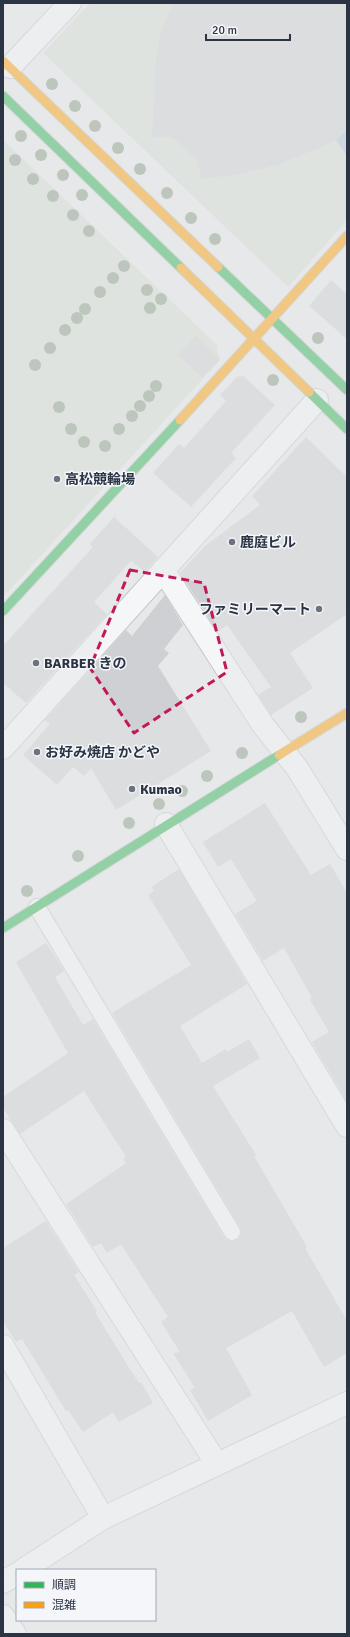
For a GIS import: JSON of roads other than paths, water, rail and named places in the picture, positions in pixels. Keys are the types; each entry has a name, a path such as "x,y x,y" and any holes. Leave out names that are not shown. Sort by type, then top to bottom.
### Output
{"street":[{"path":"70,3 6,64 271,319 326,390 347,429"},
{"path":"3,96 254,340 326,390 347,390"},
{"path":"3,611 254,340 271,319 347,236"},
{"path":"4,744 343,372"},
{"path":"163,570 263,725 297,768 347,849"},
{"path":"3,928 166,824 347,713"},
{"path":"166,824 347,1126"},
{"path":"3,1130 217,1464"},
{"path":"3,1346 104,1518"},
{"path":"24,1569 104,1518 347,1403"},
{"path":"3,1582 16,1575"},
{"path":"3,1616 15,1634"}],"lane":[{"path":"37,907 232,1232"}],"water":[{"path":"347,130 347,156 336,140"}],"place":[{"name":"高松競輪場","path":"57,479"},
{"name":"鹿庭ビル","path":"232,542"},
{"name":"ファミリーマート","path":"319,609"},
{"name":"BARBER きの","path":"36,663"},
{"name":"お好み焼店 かどや","path":"37,752"},
{"name":"Kumao","path":"132,789"}]}
